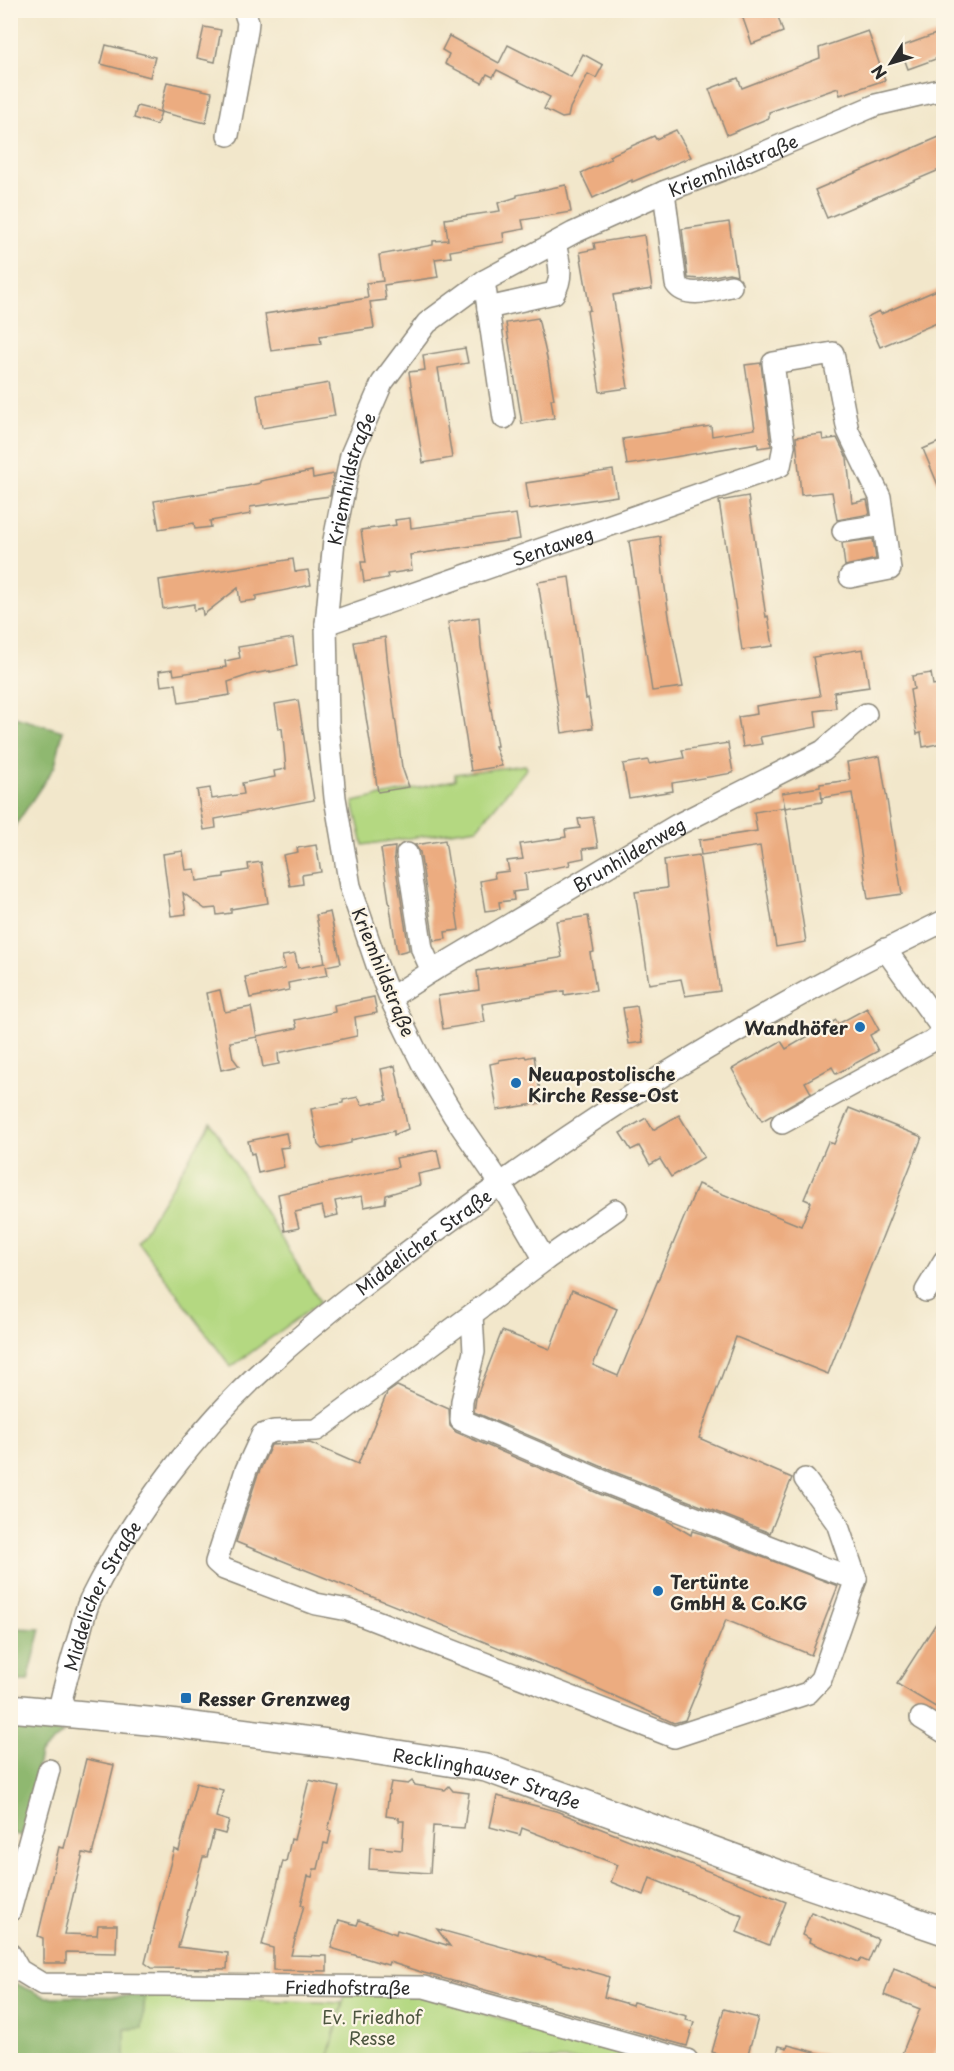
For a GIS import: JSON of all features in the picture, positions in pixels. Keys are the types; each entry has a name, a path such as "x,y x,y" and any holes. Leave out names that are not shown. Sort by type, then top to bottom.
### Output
{"main road":[{"name":"Recklinghauser Straße","path":"10,1708 169,1723 318,1742 486,1768 806,1884 944,1931"}],"street":[{"path":"228,135 247,31 248,22 244,10"},
{"name":"Kriemhildstraße","path":"545,1260 500,1183 454,1116 423,1063 390,998 364,931 350,886 336,807 328,724 326,624 334,540 351,455 382,383 427,323 484,281 555,243 664,192 735,165 876,105 944,89"},
{"path":"664,192 676,284 679,289 691,293 731,286"},
{"path":"488,308 554,293 560,284 561,269 555,243"},
{"path":"484,281 504,418"},
{"name":"Sentaweg","path":"326,624 780,466 784,446 773,363 833,353 848,431 880,497 884,525"},
{"path":"843,531 884,525 890,569 850,577"},
{"name":"Brunhildenweg","path":"390,998 677,825 823,751 866,714"},
{"path":"407,854 422,949 432,971"},
{"name":"Middelicher Straße","path":"58,1713 88,1604 111,1561 162,1483 212,1423 266,1366 385,1268 500,1183 616,1104 801,993 944,921"},
{"path":"782,1123 932,1041 944,1031 885,949"},
{"path":"616,1210 545,1260 317,1430 274,1431 262,1436 246,1470 216,1562 224,1569 316,1604 348,1610 674,1737 808,1692 821,1679 856,1579 837,1523 805,1479"},
{"path":"926,1291 944,1261"},
{"path":"472,1315 474,1352 462,1401 461,1420 607,1483 856,1579"},
{"path":"921,1718 944,1732"},
{"path":"10,1911 49,1770"},
{"name":"Friedhofstraße","path":"10,1954 20,1970 42,1984 423,1987 687,2061"}],"green space":[{"path":"11,716 63,731 55,766 11,832"},
{"path":"525,765 527,768 477,828 363,845 353,802 455,780 455,774"},
{"path":"211,1123 320,1302 231,1367 138,1241"},
{"path":"11,1628 41,1629 28,1681 11,1681"},
{"path":"11,1727 63,1733 40,1754 22,1836 11,1833"},
{"path":"10,1981 46,1997 145,1996 142,2028 125,2029 125,2060 11,2060"},
{"name":"Ev. Friedhof Resse","path":"346,1991 419,1995 647,2060 328,2060"},
{"path":"145,1996 342,2003 327,2060 125,2060 125,2029 142,2028"}],"building":[{"path":"740,10 776,10 783,32 752,44"},
{"path":"204,27 221,30 215,62 197,58"},
{"path":"868,31 885,80 840,95 838,88 769,112 769,118 727,135 709,89 738,78 742,88 820,58 819,48"},
{"path":"944,31 944,56 908,69 900,47"},
{"path":"449,36 499,63 508,45 571,77 583,54 603,65 596,78 588,74 570,108 568,117 562,118 544,109 550,97 497,70 493,77 487,74 482,83 445,64 449,54 442,50"},
{"path":"106,45 155,57 150,77 101,64"},
{"path":"167,82 212,92 206,123 160,112"},
{"path":"137,106 161,112 157,125 134,118"},
{"path":"676,130 691,157 593,198 581,173 611,159 609,156 654,136 656,139"},
{"path":"944,135 944,168 827,218 815,190"},
{"path":"566,185 571,212 522,220 524,229 503,233 504,242 450,251 451,257 435,259 438,277 384,285 386,300 370,302 374,328 320,336 321,344 271,351 265,314 368,298 366,283 383,281 379,255 433,245 433,241 448,240 445,219 500,211 498,203 517,197 517,195"},
{"path":"729,222 737,275 729,273 700,279 688,278 682,229"},
{"path":"644,235 652,289 613,295 628,388 600,392 580,252 595,249 594,243"},
{"path":"944,287 944,320 880,347 867,317 879,311 881,314"},
{"path":"538,318 554,399 551,399 554,418 522,424 506,323"},
{"path":"465,348 468,363 438,368 452,458 423,463 409,372 425,370 423,355"},
{"path":"761,363 771,446 758,448 758,443 627,465 623,439 711,426 712,436 755,429 745,365"},
{"path":"329,383 335,416 262,428 257,395"},
{"path":"822,434 823,440 837,438 847,458 852,503 867,500 870,514 837,520 832,492 801,495 796,437"},
{"path":"944,440 944,497 943,497 923,449"},
{"path":"613,470 617,496 530,509 526,483"},
{"path":"312,471 313,478 334,474 330,496 250,507 251,514 210,521 211,527 195,529 194,523 159,529 154,501 247,486 260,483 260,481"},
{"path":"748,496 766,617 768,616 773,646 742,650 719,501"},
{"path":"516,514 520,539 410,555 412,570 387,574 388,578 364,582 361,562 366,562 361,530 396,525 395,520 410,518 411,528"},
{"path":"660,536 669,616 683,687 652,691 629,541"},
{"path":"873,539 876,559 845,566 842,543"},
{"path":"293,559 295,572 308,570 311,585 256,596 256,600 240,602 238,588 203,615 202,608 194,610 194,604 163,609 159,580"},
{"path":"569,577 586,699 588,698 593,728 562,733 538,582"},
{"path":"479,617 481,647 497,746 495,746 502,766 471,771 448,622"},
{"path":"385,637 402,767 409,787 378,792 354,642"},
{"path":"293,638 297,666 252,674 228,682 230,695 179,703 176,684 161,686 159,671 173,669 174,675 226,667 225,661 240,658 238,647"},
{"path":"863,649 869,687 834,692 836,708 815,711 817,727 760,737 762,744 743,747 738,717 757,714 756,706 820,696 813,657"},
{"path":"931,673 933,685 944,683 944,734 941,734 942,743 923,747 921,733 917,734 910,690 914,689 912,676"},
{"path":"298,700 314,800 215,819 216,828 204,830 197,790 210,788 212,799 244,794 242,783 275,777 274,771 286,769 282,728 279,729 275,704"},
{"path":"728,743 733,773 672,783 673,791 629,798 623,764 648,760 649,764 684,758 682,750"},
{"path":"880,756 902,894 868,899 852,793 822,798 821,790 822,802 785,808 782,793 850,780 847,762"},
{"path":"785,807 806,942 776,947 760,846 701,855 699,840 757,831 754,812"},
{"path":"593,817 598,847 583,849 584,858 569,861 570,865 525,873 527,890 513,892 514,900 499,902 500,909 485,911 480,881 495,878 494,873 509,871 507,861 523,859 520,844 566,837 565,830 580,828 578,819"},
{"path":"445,840 459,930 445,932 446,939 434,941 420,852 415,845"},
{"path":"316,845 321,872 302,875 303,884 290,886 283,855 298,852 297,848"},
{"path":"395,847 394,856 409,950 397,953 381,849"},
{"path":"183,851 186,870 195,869 197,881 249,870 248,864 261,862 268,903 231,909 231,913 217,915 216,908 205,909 183,893 186,914 171,916 163,854"},
{"path":"699,855 720,991 685,996 681,979 649,984 635,892 667,888 664,860"},
{"path":"330,912 341,963 326,966 328,975 288,983 289,990 250,998 245,977 285,969 282,956 295,954 298,968 325,963 316,915"},
{"path":"588,916 594,952 590,953 596,990 564,995 564,991 482,1004 485,1022 443,1029 438,996 479,990 477,971 562,957 556,921"},
{"path":"220,990 225,1012 251,1007 257,1037 230,1042 233,1058 239,1066 221,1070 206,993"},
{"path":"374,997 377,1013 355,1017 357,1036 278,1053 279,1064 263,1067 257,1036 297,1028 295,1020 335,1012 334,1005"},
{"path":"637,1006 643,1042 629,1044 623,1008"},
{"path":"867,1008 879,1030 870,1035 878,1051 836,1074 832,1067 805,1082 811,1093 762,1121 732,1069 781,1041 786,1049 836,1020 838,1024"},
{"name":"Neuapostolische Kirche Resse-Ost","path":"525,1056 526,1058 534,1056 542,1103 497,1110 490,1064 499,1062 499,1060"},
{"path":"395,1066 408,1129 394,1135 394,1131 322,1149 318,1145 311,1109 343,1103 343,1100 358,1097 362,1105 387,1100 381,1069"},
{"path":"849,1108 922,1137 828,1374 736,1337 699,1438 792,1478 770,1533 612,1471 474,1412 476,1398 502,1331 550,1349 572,1290 617,1309 593,1365 618,1376 698,1184 801,1226 811,1202 804,1199 828,1142 834,1144"},
{"path":"679,1115 704,1157 671,1177 660,1159 650,1165 639,1146 631,1150 620,1133 646,1118 653,1130"},
{"path":"286,1133 289,1147 280,1148 284,1167 258,1173 254,1153 251,1154 248,1141"},
{"path":"437,1150 441,1169 418,1174 420,1185 386,1195 385,1203 364,1207 362,1196 335,1201 338,1215 325,1218 322,1206 295,1212 299,1228 285,1231 278,1194 398,1167 396,1158"},
{"path":"397,1386 449,1409 450,1426 456,1432 666,1520 691,1535 692,1531 702,1534 838,1586 811,1655 726,1620 685,1720 674,1723 579,1680 236,1542 257,1477 271,1445 310,1443 358,1464 387,1393"},
{"path":"944,1611 944,1712 897,1684"},
{"path":"86,1759 114,1765 92,1855 83,1853 64,1934 97,1935 98,1925 117,1925 116,1953 66,1952 66,1963 43,1963 43,1938 38,1936 59,1847 64,1848"},
{"path":"309,1780 339,1787 328,1830 331,1831 328,1844 324,1843 318,1869 314,1869 312,1877 308,1876 301,1905 304,1905 291,1955 327,1956 327,1971 273,1970 273,1948 262,1945 283,1861 286,1862 291,1839 294,1840"},
{"path":"412,1781 415,1785 445,1790 449,1786 453,1791 469,1793 464,1828 433,1826 430,1873 369,1869 370,1847 402,1850 404,1821 386,1816 389,1792 391,1782 408,1784"},
{"path":"196,1783 223,1790 216,1817 229,1821 225,1834 214,1831 207,1857 203,1857 178,1947 228,1953 227,1969 152,1968 145,1963 174,1849 179,1851"},
{"path":"497,1796 556,1811 786,1902 769,1945 737,1932 743,1916 650,1878 644,1895 638,1893 611,1882 618,1865 522,1828 520,1835 490,1827"},
{"path":"811,1912 878,1939 868,1962 861,1959 859,1962 809,1942 810,1939 802,1935"},
{"path":"339,1920 357,1925 359,1920 396,1934 397,1930 450,1946 437,1929 604,1975 609,1977 604,1997 687,2016 686,2020 694,2022 687,2046 389,1962 388,1965 331,1948"},
{"path":"894,1968 944,1988 944,2031 932,2061 899,2061 920,2009 884,1995"},
{"path":"724,2009 758,2018 746,2061 712,2052"},
{"path":"788,2045 830,2056 829,2061 775,2061 779,2046 787,2048"}],"place":[{"name":"Wandhöfer","path":"860,1027"},
{"name":"Neuapostolische Kirche Resse-Ost","path":"516,1083"},
{"name":"Tertünte GmbH & Co.KG","path":"658,1591"},
{"name":"Resser Grenzweg","path":"186,1698"}]}
